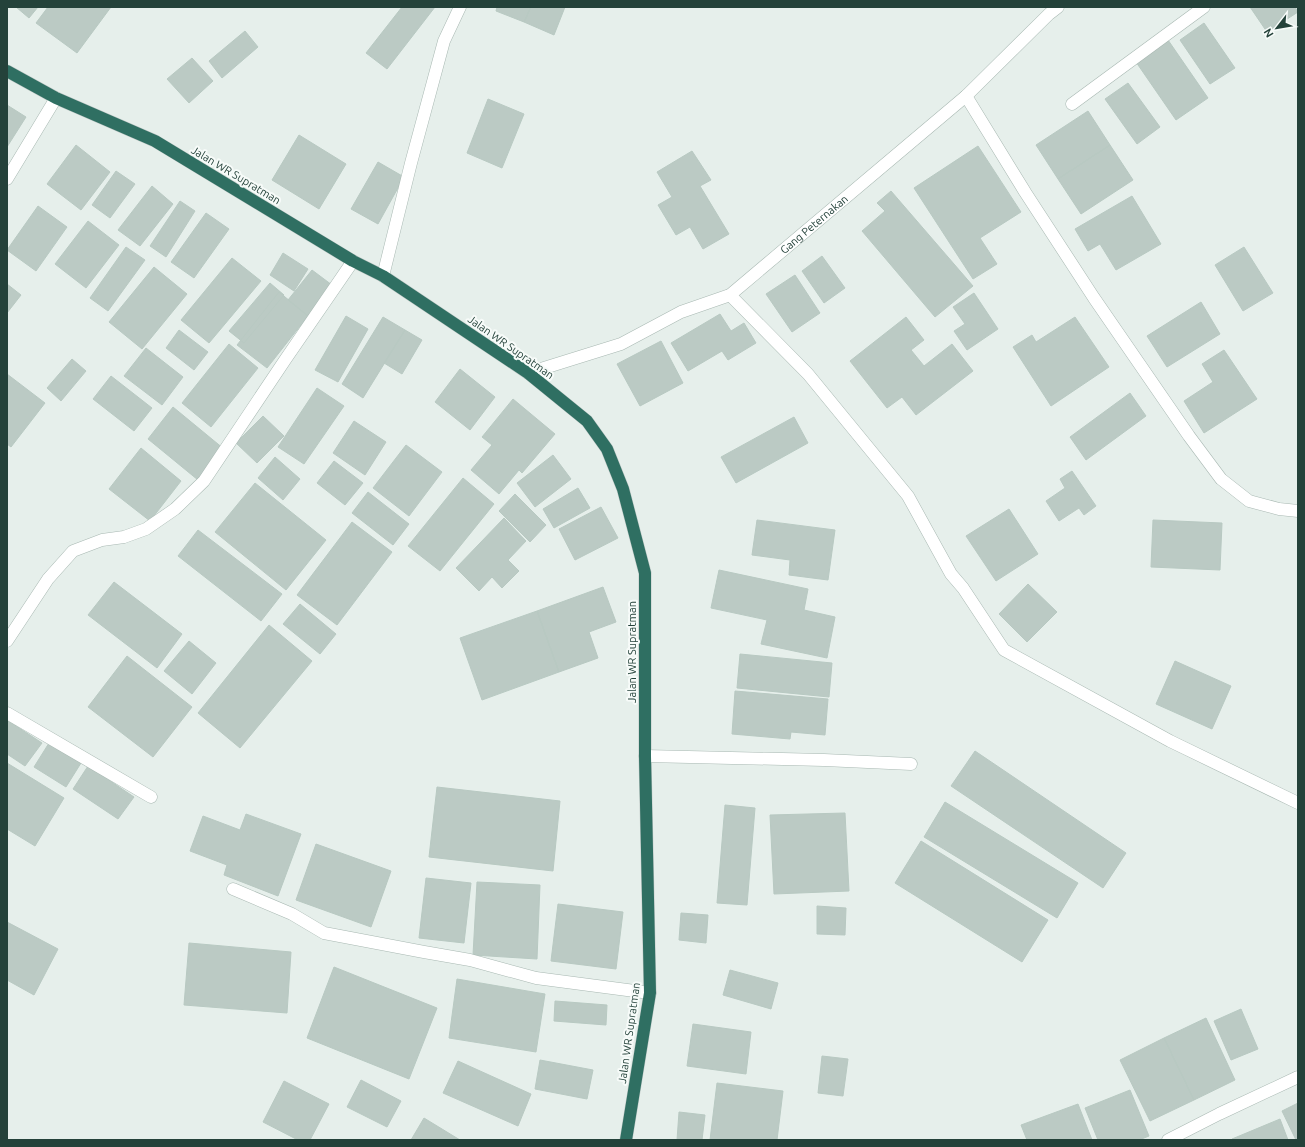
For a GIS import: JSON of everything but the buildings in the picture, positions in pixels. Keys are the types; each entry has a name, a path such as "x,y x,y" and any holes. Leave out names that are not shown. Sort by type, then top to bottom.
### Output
{"highway":[{"name":"Jalan WR Supratman","path":"7,71 56,98 154,141 353,261 384,276 528,372 587,421 607,449 623,489 645,573 645,756 650,993 626,1140"}],"street":[{"path":"384,276 411,163 444,41 460,7"},
{"name":"Gang Peternakan","path":"528,372 621,344 681,312 730,295 966,96 1049,14 1058,7"},
{"path":"1072,104 1204,7"},
{"path":"966,96 1094,298 1189,436 1221,479 1249,501 1279,509 1298,511"},
{"path":"7,179 56,98"},
{"path":"7,641 48,579 74,551 102,540 124,537 146,529 175,509 204,481 353,261"},
{"path":"730,295 808,374 908,496 951,574 963,588 1004,650 1170,740 1298,804"},
{"path":"7,713 151,797"},
{"path":"645,756 824,760 911,764"},
{"path":"233,889 292,914 324,932 470,960 536,978 650,993"},
{"path":"1168,1140 1298,1077"}]}
